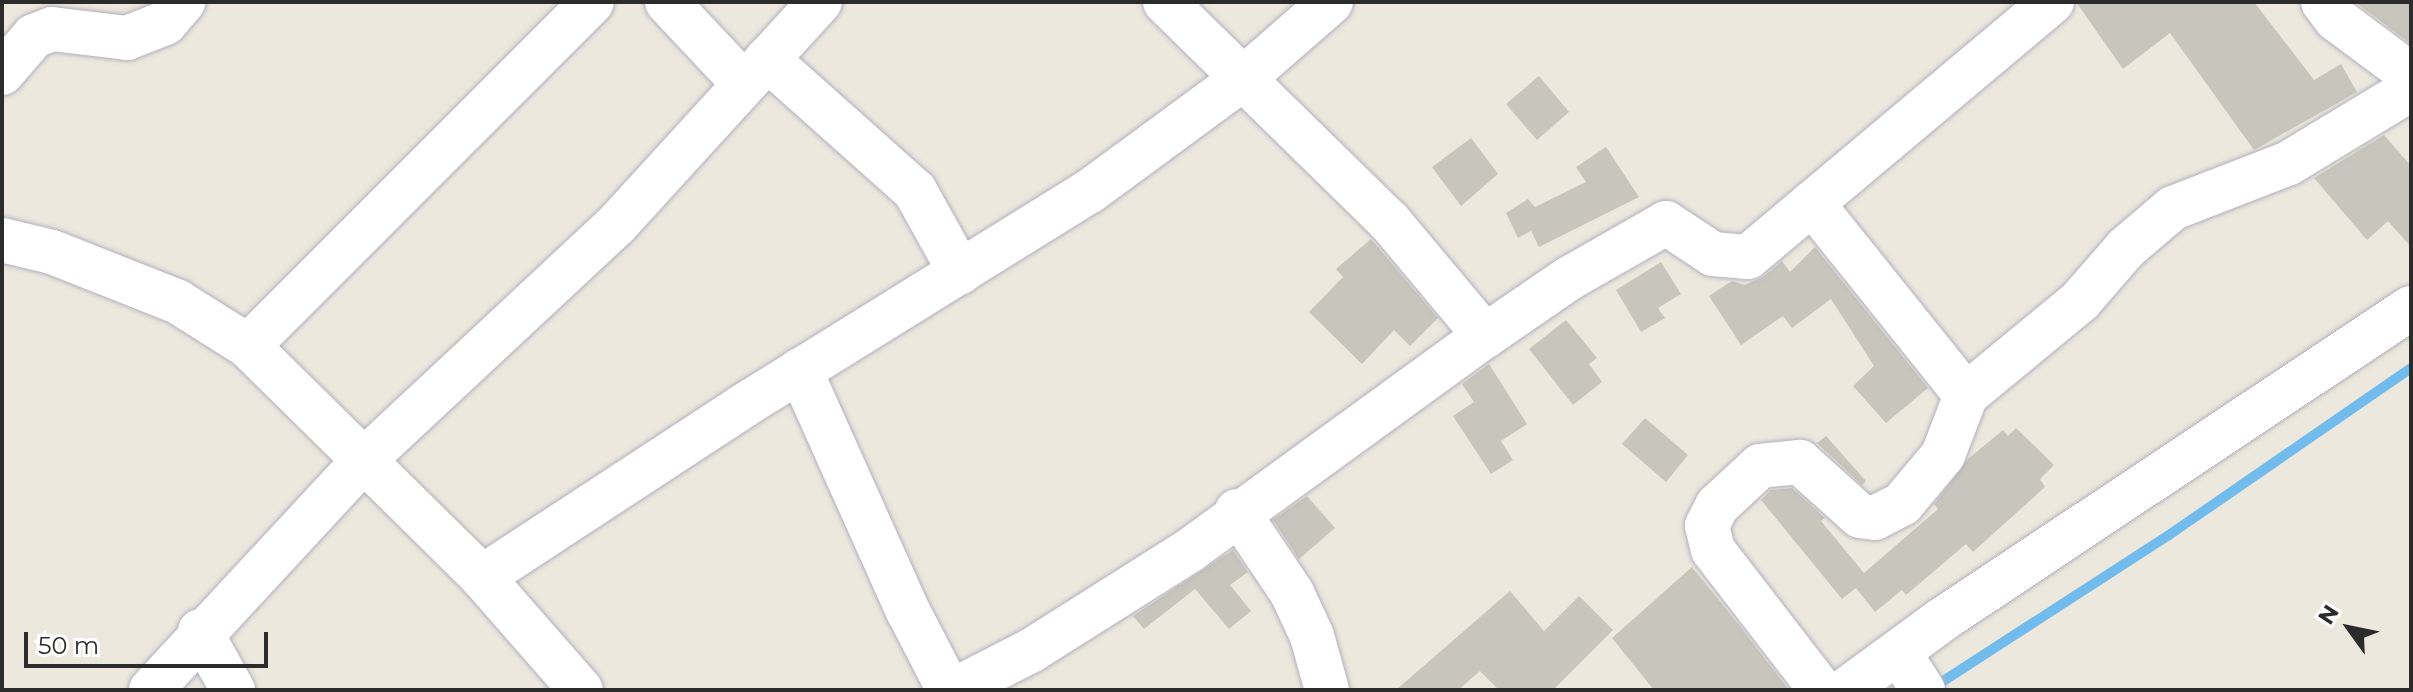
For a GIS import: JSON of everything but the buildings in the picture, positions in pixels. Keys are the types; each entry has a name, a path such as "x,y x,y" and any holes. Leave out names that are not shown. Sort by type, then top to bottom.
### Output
{"street":[{"path":"2,73 13,54 34,36 52,29 127,38 165,23 183,2"},
{"path":"248,346 592,2"},
{"path":"667,2 915,191 960,272"},
{"path":"151,690 200,631 364,460 617,224 820,2"},
{"path":"1165,2 1389,221 1485,336"},
{"path":"482,577 800,370 1090,191 1245,77 1331,2"},
{"path":"800,370 908,611 952,690 1045,642 1190,550 1237,511 1485,336 1568,279 1666,223 1713,254 1748,257 2052,2"},
{"path":"2323,2 2336,19 2411,75"},
{"path":"1821,690 1713,550 1707,526 1717,506 1760,466 1800,462 1860,516 1875,518 1902,504 1943,455 1966,395 2080,301 2126,248 2173,208 2289,163 2411,89"},
{"path":"1812,203 1966,395"},
{"path":"2,240 52,252 178,302 248,346 482,577 581,690"},
{"path":"1846,690 1911,672 2411,308"},
{"path":"1237,511 1292,593 1312,636 1327,690"},
{"path":"200,631 233,690"}],"waterway":[{"path":"1934,687 2169,535 2411,368"}]}
